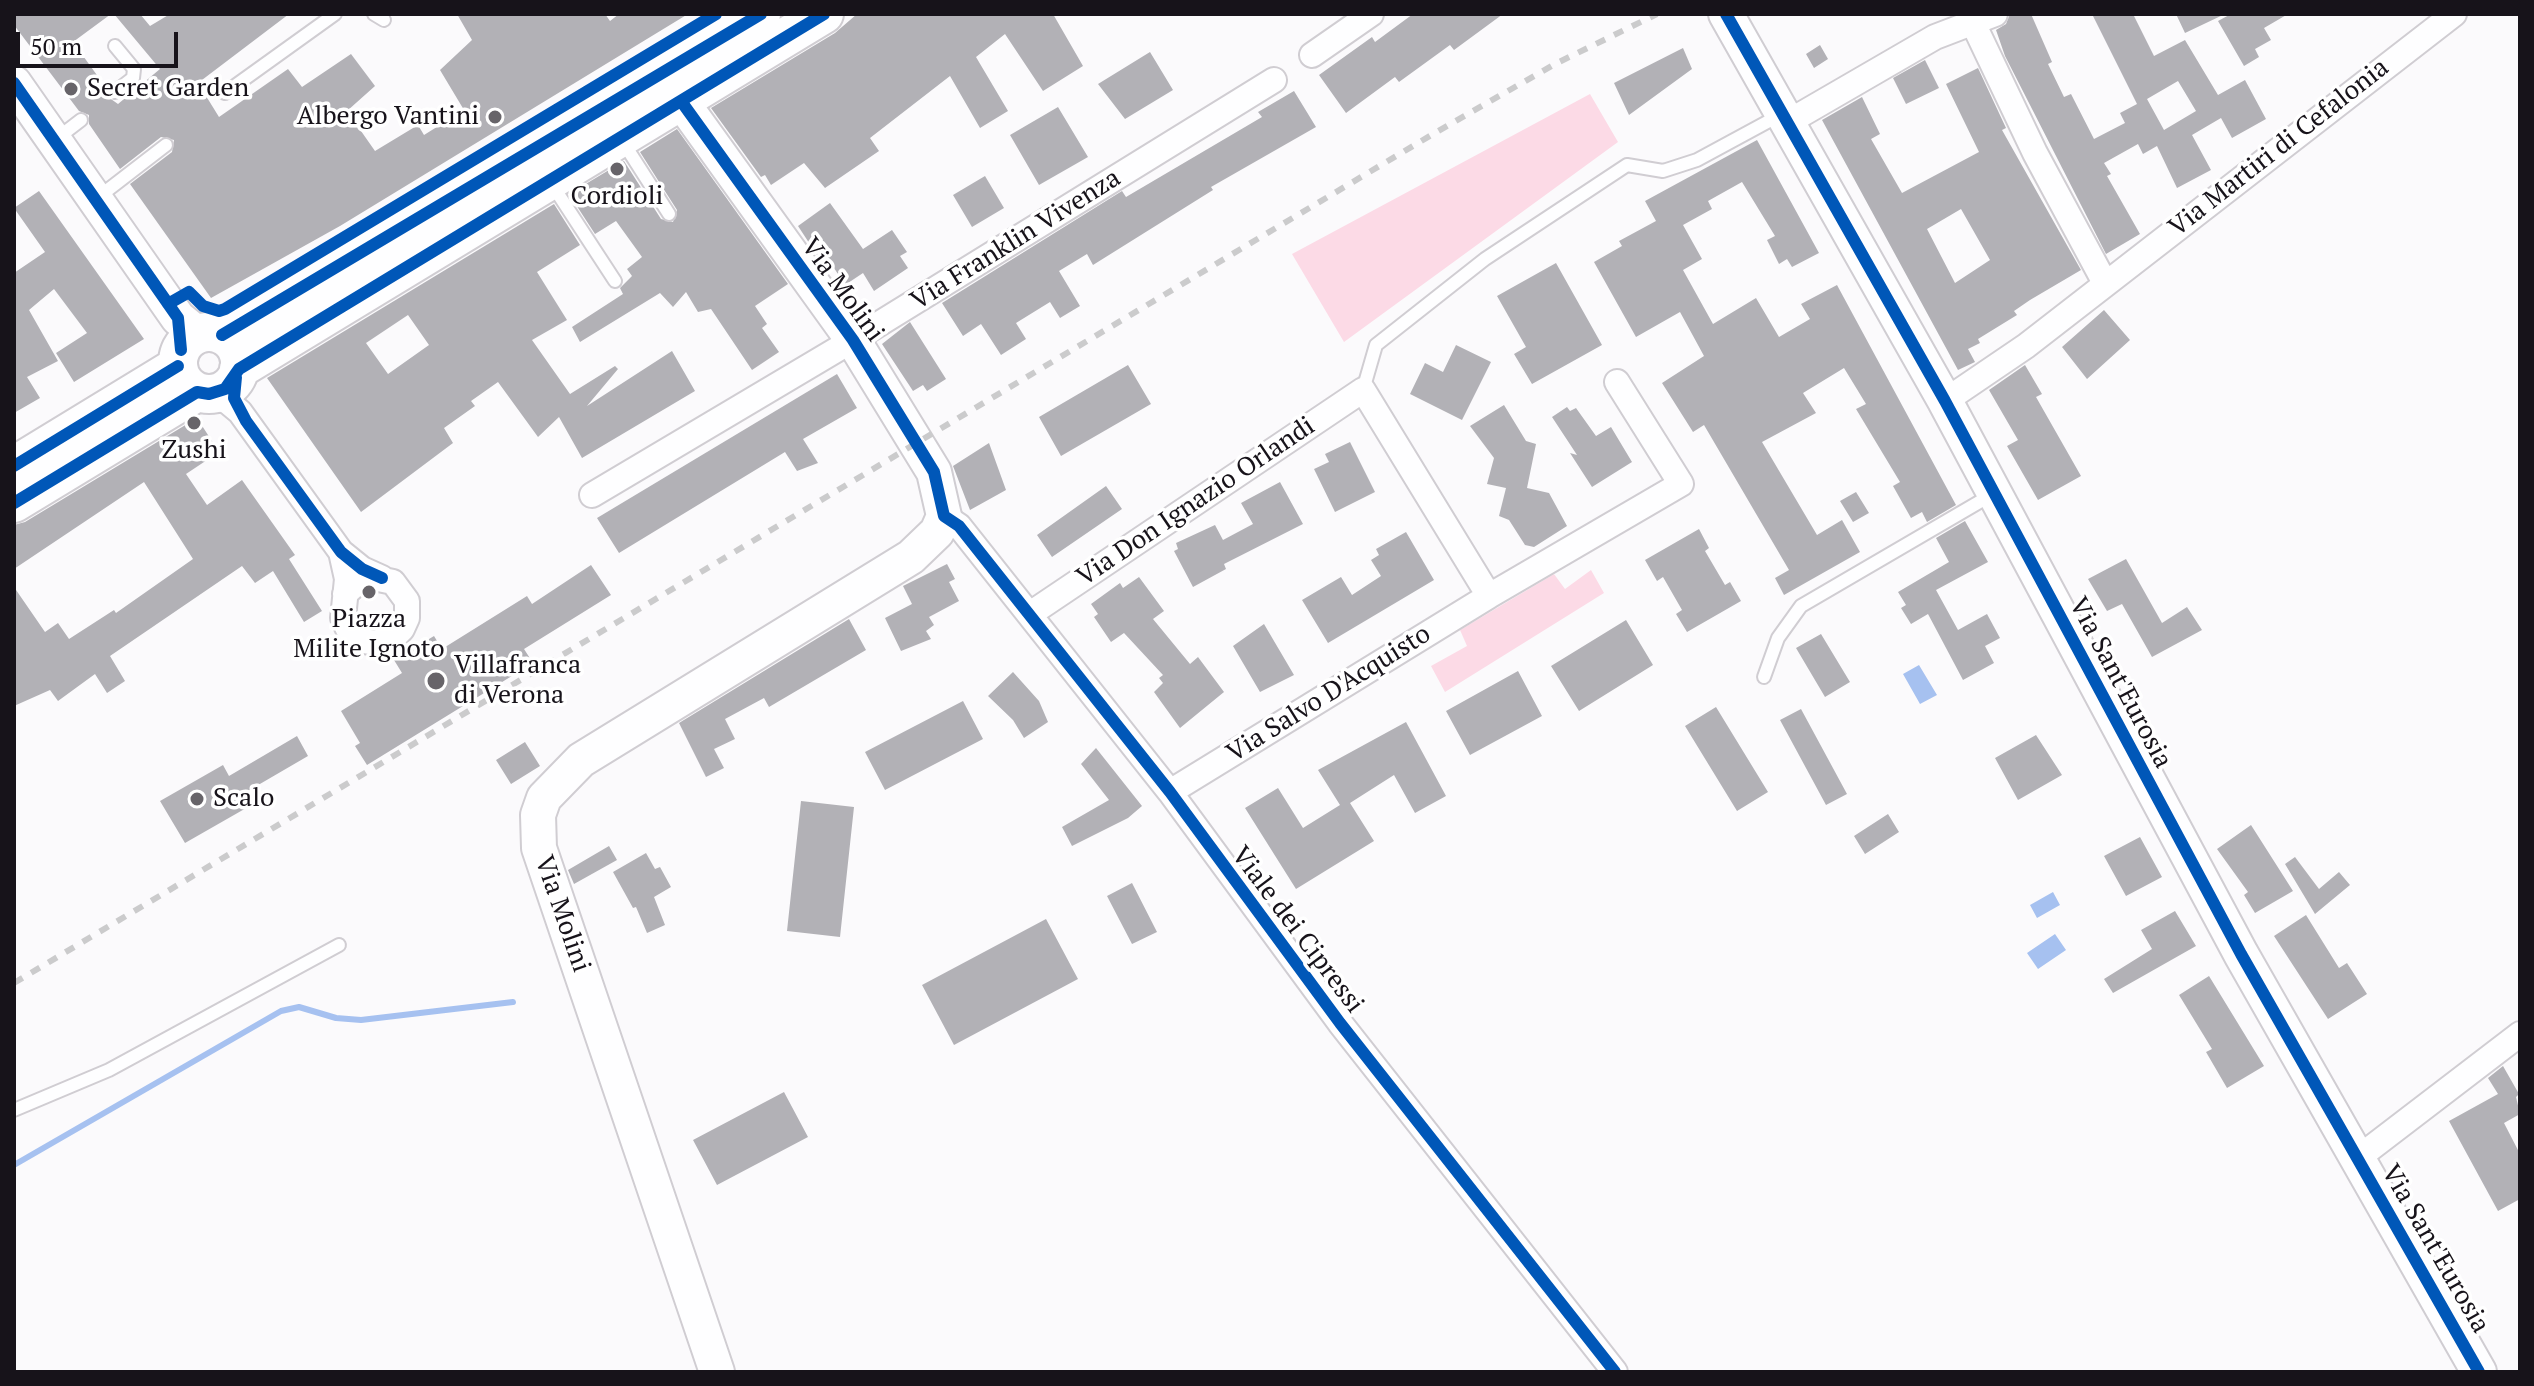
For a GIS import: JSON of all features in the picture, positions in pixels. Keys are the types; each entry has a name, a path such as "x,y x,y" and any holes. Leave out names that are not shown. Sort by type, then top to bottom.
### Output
{"main road":[{"path":"14,503 209,365 644,84 761,14"},
{"path":"14,466 209,365 549,181 824,14"}],"street":[{"path":"1312,55 1371,14"},
{"name":"Via Sant'Eurosia","path":"1726,14 1945,401 2241,954 2479,1372"},
{"name":"Via Martiri di Cefalonia","path":"1945,401 2026,346 2454,14"},
{"path":"1787,117 1935,37 1984,18 2035,153 2105,283"},
{"name":"Via Franklin Vivenza","path":"592,495 853,340 1274,80"},
{"path":"14,83 341,552 362,569 393,582 407,601 407,618 394,637 375,643 356,637 343,618 346,567 341,552"},
{"name":"Via Molini","path":"644,84 668,86 681,101 714,151 853,340 934,472 944,516 937,532 911,557 581,760 544,798 538,815 539,848 717,1372"},
{"name":"Via Salvo D'Acquisto","path":"1170,792 1489,596 1681,484 1617,382"},
{"path":"1363,390 1489,596"},
{"name":"Via Don Ignazio Orlandi","path":"1030,614 1363,390"},
{"name":"Viale dei Cipressi","path":"944,516 959,526 1170,792 1340,1023 1615,1372"},
{"path":"345,594 359,581 382,578"},
{"path":"2358,1158 2520,1034"}],"lane":[{"path":"225,93 335,14"},
{"path":"115,46 134,69 133,78 115,92"},
{"path":"1363,390 1376,345 1485,259 1614,173 1627,165 1663,171 1697,160 1787,117"},
{"path":"54,140 81,120"},
{"path":"620,138 669,214"},
{"path":"95,200 166,145"},
{"path":"549,181 615,281"},
{"path":"1764,677 1778,638 1801,606 1993,494"},
{"path":"14,1110 109,1070 339,945"}],"shaded area":[{"path":"1590,94 1618,142 1344,342 1292,254"},
{"path":"1591,570 1604,593 1445,692 1431,666 1467,646 1460,630 1554,574 1565,589"}],"water":[{"path":"1919,665 1937,695 1920,704 1903,674"},
{"path":"2053,892 2060,905 2037,918 2030,905"},
{"path":"2055,934 2066,950 2038,969 2027,953"}],"building":[{"path":"14,14 111,14 73,42 107,89 108,97 118,104 160,69 114,14 140,14 150,26 170,14 289,14 198,83 219,117 288,69 302,87 351,54 375,86 347,111 375,151 418,125 424,135 464,110 440,70 472,40 457,14 605,14 610,21 619,14 688,14 340,226 211,298 130,184 172,152 174,140 161,137 120,169 89,124 89,115 79,111 14,25"},
{"path":"857,14 1053,14 1083,66 1043,91 1005,34 976,57 1008,111 980,128 950,76 870,138 879,151 825,188 804,163 771,185 765,175 761,177 711,108 835,33"},
{"path":"1413,14 1503,14 1454,50 1450,45 1399,82 1395,77 1346,113 1319,75 1372,37 1375,42"},
{"path":"2010,14 2031,14 2052,62 2048,64 2064,97 2071,94 2094,139 2125,123 2120,113 2137,104 2092,14 2133,14 2154,56 2185,40 2218,95 2245,80 2266,119 2232,138 2221,118 2192,135 2211,170 2177,188 2157,146 2143,154 2138,144 2104,163 2111,174 2107,176 2140,234 2106,254 2005,56 1996,30 2006,24","holes":["2178,81 2196,111 2164,130 2147,99"]},
{"path":"2176,14 2225,14 2185,33"},
{"path":"2231,14 2288,14 2264,28 2271,40 2255,49 2259,57 2244,66 2218,21"},
{"path":"1820,45 1828,59 1814,68 1806,54"},
{"path":"1683,48 1692,69 1629,115 1614,83"},
{"path":"1150,52 1173,90 1125,119 1098,84"},
{"path":"1925,60 1939,88 1906,104 1893,78"},
{"path":"1978,68 2006,128 2002,130 2081,270 2030,300 2014,311 2017,315 1978,339 1980,343 1968,349 1975,362 1958,370 1822,120 1862,97 1880,134 1871,139 1902,193 1979,152 1946,84","holes":["1961,209 1990,260 1955,283 1927,229"]},
{"path":"1294,91 1316,127 1211,187 1213,190 1093,265 1087,254 1059,271 1080,306 1060,318 1050,302 1016,323 1026,339 1001,355 981,324 963,336 942,303 1122,191 1126,197 1262,117 1258,112"},
{"path":"1058,107 1088,157 1039,185 1010,135"},
{"path":"677,129 788,284 755,306 767,324 762,328 779,352 752,370 711,309 698,312 686,292 673,307 660,293 580,342 572,327 623,294 620,288 632,276 627,269 642,257 616,221 595,234 569,194 624,161 661,219 673,222 677,210 640,152"},
{"path":"1757,140 1819,253 1792,267 1787,259 1779,264 1767,240 1775,236 1742,182 1708,201 1712,209 1683,225 1702,259 1683,270 1713,324 1756,298 1779,337 1810,319 1801,304 1837,285 1956,505 1927,522 1922,512 1911,518 1893,486 1900,482 1856,409 1866,404 1844,368 1803,393 1816,413 1762,442 1817,535 1842,520 1860,552 1784,595 1775,578 1789,570 1704,425 1693,432 1662,383 1704,356 1680,312 1636,337 1594,262 1622,246 1619,241 1656,221 1645,201"},
{"path":"985,176 1004,208 972,227 953,195"},
{"path":"39,191 144,339 74,382 56,353 87,333 54,289 29,310 58,361 27,377 40,398 14,413 14,273 45,252 14,208"},
{"path":"830,203 863,249 892,230 907,252 900,256 908,268 874,291 863,273 845,285 825,254 819,258 798,226"},
{"path":"554,204 580,245 537,272 567,320 532,340 570,394 615,366 618,369 587,406 672,351 695,391 582,458 559,417 538,437 498,382 471,401 475,406 444,428 453,443 361,512 267,378","holes":["408,315 429,345 388,374 366,343"]},
{"path":"1556,263 1602,345 1532,384 1514,354 1526,347 1497,296"},
{"path":"2104,310 2130,340 2087,379 2062,347"},
{"path":"910,322 946,379 927,391 923,385 913,391 882,344"},
{"path":"1456,345 1491,362 1462,420 1410,394 1425,363 1443,372"},
{"path":"1128,365 1151,404 1061,456 1039,417"},
{"path":"2025,365 2042,394 2036,397 2081,476 2038,500 2007,446 2018,440 1989,390"},
{"path":"837,374 857,408 803,439 818,463 797,471 785,452 619,553 597,518"},
{"path":"1504,405 1526,441 1536,444 1527,488 1549,493 1567,526 1534,547 1525,545 1509,520 1499,516 1506,488 1487,484 1494,458 1470,426"},
{"path":"1567,407 1570,411 1576,408 1596,436 1611,427 1632,462 1592,487 1570,453 1577,455 1552,417"},
{"path":"197,418 219,452 186,474 207,505 242,480 295,555 289,559 322,611 304,622 273,571 255,583 242,566 110,656 125,681 107,693 95,674 58,701 50,690 14,706 14,587 45,632 58,623 69,639 114,610 116,613 193,559 144,482 14,569 14,525 25,522"},
{"path":"1350,442 1375,492 1335,512 1314,469 1329,462 1325,454"},
{"path":"989,443 1006,490 970,510 953,466"},
{"path":"1280,482 1303,524 1224,564 1226,569 1193,587 1174,551 1178,549 1176,543 1215,525 1223,540 1253,524 1241,503"},
{"path":"1106,486 1122,509 1052,557 1037,535"},
{"path":"1856,492 1869,513 1853,522 1840,501"},
{"path":"1965,521 1988,562 1936,590 1958,630 1987,614 2000,638 1985,646 1994,663 1963,680 1928,614 1911,624 1901,608 1906,605 1898,592 1949,562 1936,538"},
{"path":"1699,529 1709,548 1705,551 1725,585 1730,582 1741,601 1687,632 1676,614 1682,610 1663,577 1657,581 1645,560"},
{"path":"1406,532 1434,580 1328,643 1302,600 1341,577 1352,595 1381,576 1371,560 1379,555 1376,549"},
{"path":"2126,559 2162,623 2187,607 2202,630 2152,657 2122,604 2107,611 2088,579"},
{"path":"947,564 955,579 949,582 959,601 929,617 934,625 926,631 931,639 901,651 885,618 912,604 903,586"},
{"path":"591,565 611,595 524,649 533,663 367,765 355,746 360,743 341,711 402,673 394,660 434,636 442,649 527,596 532,604"},
{"path":"1139,577 1164,611 1153,619 1190,664 1198,657 1224,692 1180,728 1154,692 1163,683 1159,678 1163,675 1124,633 1111,642 1094,617 1098,614 1091,604 1120,583 1123,588"},
{"path":"849,619 866,650 769,707 764,698 725,719 735,739 714,749 724,768 706,777 679,723"},
{"path":"1626,620 1653,665 1579,711 1551,666"},
{"path":"1264,624 1294,675 1260,692 1233,646"},
{"path":"1821,634 1850,682 1825,697 1796,648"},
{"path":"1518,671 1542,716 1470,755 1446,711"},
{"path":"1013,672 1039,701 1048,722 1024,738 1013,720 988,696"},
{"path":"963,701 983,739 885,790 865,752"},
{"path":"1716,707 1768,792 1737,811 1685,726"},
{"path":"1801,709 1847,794 1826,805 1780,720"},
{"path":"1406,722 1446,796 1415,813 1394,775 1350,803 1374,841 1296,889 1245,808 1278,788 1303,828 1340,805 1318,770"},
{"path":"2036,735 2062,775 2018,800 1995,758"},
{"path":"297,736 308,756 241,795 248,807 185,843 160,801 223,765 229,776"},
{"path":"525,742 540,766 511,784 496,760"},
{"path":"1096,748 1142,806 1128,818 1072,846 1062,827 1109,800 1081,764"},
{"path":"801,801 854,807 840,937 787,931"},
{"path":"1888,814 1899,832 1865,854 1854,836"},
{"path":"2251,825 2293,891 2255,913 2244,895 2248,892 2217,849"},
{"path":"2140,837 2162,877 2126,896 2104,856"},
{"path":"609,846 617,860 574,884 568,870"},
{"path":"646,853 655,869 660,867 671,887 654,897 665,925 647,933 636,907 633,908 613,872"},
{"path":"2295,857 2319,889 2339,872 2350,885 2315,914 2285,864"},
{"path":"1132,883 1157,932 1132,944 1107,896"},
{"path":"2175,911 2196,946 2113,993 2104,979 2152,949 2141,930"},
{"path":"2306,915 2339,968 2347,963 2367,994 2328,1019 2274,936"},
{"path":"1046,919 1078,979 954,1045 922,985"},
{"path":"2209,976 2264,1066 2227,1088 2206,1052 2212,1049 2179,995"},
{"path":"2503,1066 2519,1094 2516,1097 2520,1114 2504,1123 2520,1154 2520,1199 2498,1211 2449,1121 2498,1094 2488,1078"},
{"path":"784,1092 808,1137 717,1185 693,1140"}],"waterway":[{"path":"14,1165 281,1011 299,1007 336,1018 361,1020 513,1002"}],"railway":[{"path":"14,983 1433,134 1555,64 1657,14"}],"cycle path":[{"path":"168,304 189,292 203,306 219,311 225,309 716,14"},
{"path":"222,335 761,14"},
{"path":"14,503 197,392 209,394 225,389 239,369 824,14"},
{"path":"1726,14 1945,401 2241,954 2479,1372"},
{"path":"14,83 178,318 181,350"},
{"path":"681,101 853,340 934,472 944,516 959,526 1170,792 1340,1023 1615,1372"},
{"path":"14,466 178,366"},
{"path":"236,377 234,398 246,421 341,552 362,569 382,578"}],"place":[{"name":"Secret Garden","path":"71,89"},
{"name":"Albergo Vantini","path":"495,117"},
{"name":"Cordioli","path":"617,169"},
{"name":"Zushi","path":"194,423"},
{"name":"Piazza Milite Ignoto","path":"369,592"},
{"name":"Villafranca di Verona","path":"436,681"},
{"name":"Scalo","path":"197,799"}]}
